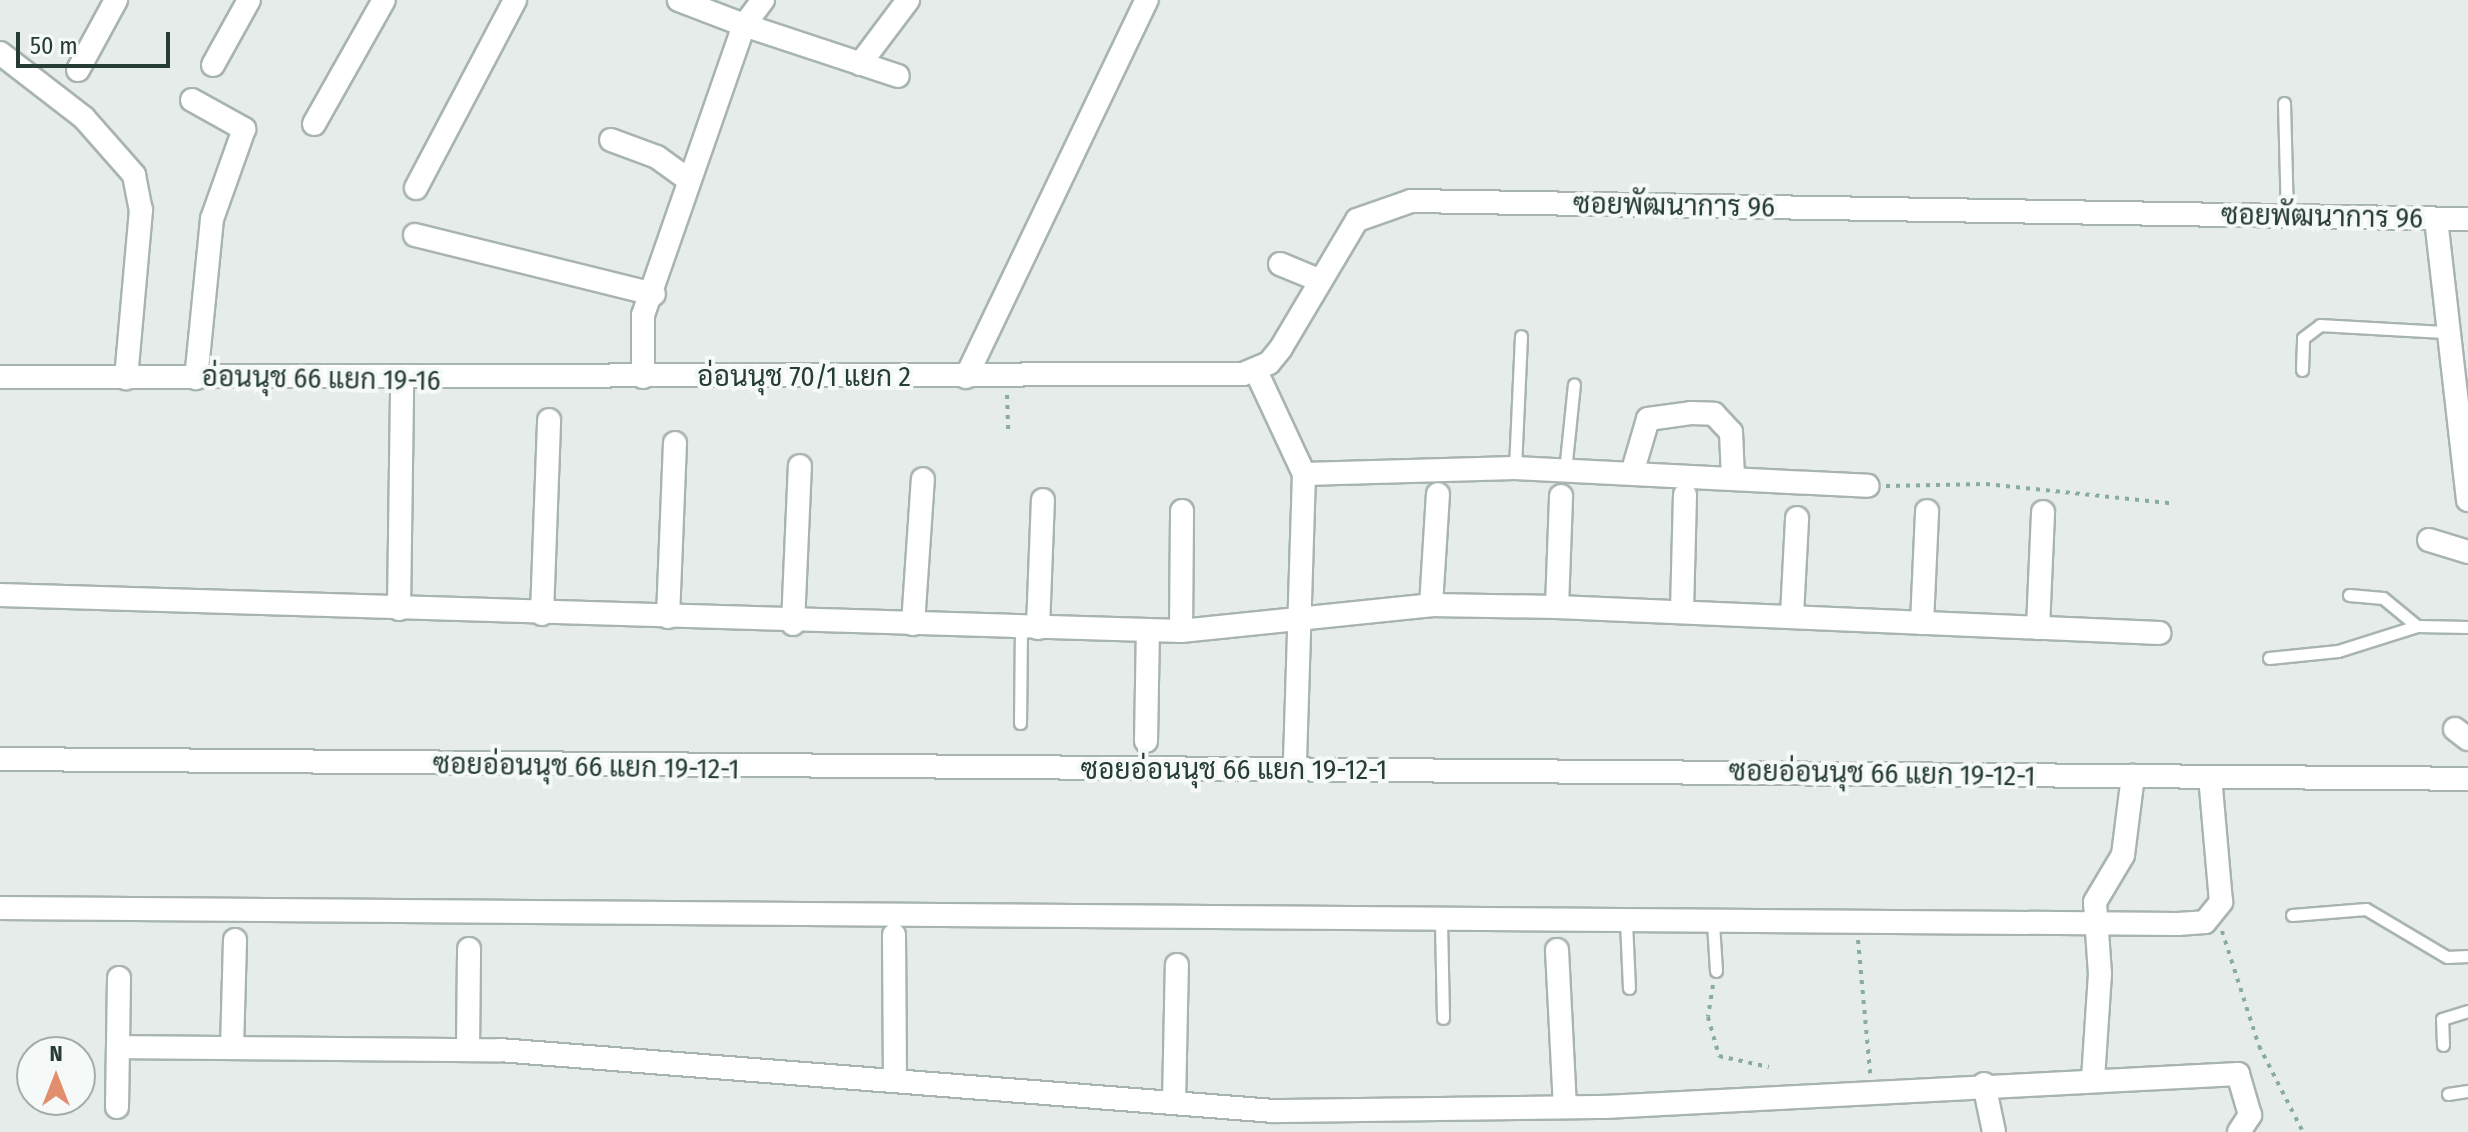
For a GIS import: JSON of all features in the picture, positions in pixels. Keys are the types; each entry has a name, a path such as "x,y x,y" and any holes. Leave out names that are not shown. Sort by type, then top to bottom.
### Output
{"street":[{"path":"78,70 116,0"},
{"path":"213,65 249,0"},
{"path":"314,124 384,0"},
{"path":"416,188 515,0"},
{"path":"679,0 898,76"},
{"path":"643,377 643,315 654,294 689,180 744,25 763,0"},
{"path":"860,64 908,0"},
{"path":"1147,0 966,377 1256,371 1304,474 1295,768"},
{"path":"0,53 84,118 134,175 141,210 126,378"},
{"path":"192,100 244,129 212,219 196,378"},
{"path":"611,140 657,157 689,180"},
{"name":"ซอยพัฒนาการ 96","path":"1256,371 1281,348 1357,220 1411,201 2468,219"},
{"path":"2436,219 2468,500"},
{"path":"415,235 654,294"},
{"path":"1280,264 1321,281"},
{"name":"อ่อนนุช 66 แยก 19-16","path":"0,377 402,381 643,377"},
{"name":"อ่อนนุช 70/1 แยก 2","path":"643,377 966,377"},
{"path":"399,609 402,381"},
{"path":"1633,470 1648,419 1703,413 1714,414 1736,442 1733,477"},
{"path":"542,614 549,420"},
{"path":"668,617 675,443"},
{"path":"793,624 800,466"},
{"path":"1304,474 1515,468 1633,470 1868,486"},
{"path":"913,624 923,479"},
{"path":"1431,605 1438,494"},
{"path":"1682,610 1685,495"},
{"path":"1557,607 1561,496"},
{"path":"1029,628 1043,500"},
{"path":"1181,631 1182,511"},
{"path":"1922,623 1927,511"},
{"path":"2038,628 2043,512"},
{"path":"1792,615 1797,518"},
{"path":"2429,540 2468,552"},
{"path":"0,595 668,617 793,624 1181,631 1431,605 1557,607 2159,633"},
{"path":"1146,741 1148,630"},
{"name":"ซอยอ่อนนุช 66 แยก 19-12-1","path":"0,759 2468,779"},
{"path":"2093,1079 2095,902 2123,855 2133,776"},
{"path":"0,908 1441,922 2205,922 2217,914 2221,875 2222,776"},
{"path":"894,935 895,1081"},
{"path":"232,1048 235,940"},
{"path":"468,1049 469,949"},
{"path":"1557,950 1565,1107"},
{"path":"1174,1103 1177,965"},
{"path":"117,1107 119,978"},
{"path":"118,1047 468,1049 1274,1111 1565,1107 1984,1084 2238,1074 2250,1115 2239,1132"},
{"path":"1984,1084 1994,1132"}],"lane":[{"path":"2284,103 2287,216"},
{"path":"2302,370 2303,338 2320,325 2447,332"},
{"path":"1515,468 1521,336"},
{"path":"1565,471 1574,384"},
{"path":"2349,595 2383,598 2417,626"},
{"path":"2269,658 2338,651 2417,626 2468,627"},
{"path":"1020,723 1029,628"},
{"path":"2292,915 2366,909 2447,957 2468,956"},
{"path":"1441,922 1443,1018"},
{"path":"1626,922 1629,988"},
{"path":"1713,923 1716,971"},
{"path":"2443,1045 2442,1019 2468,1011"},
{"path":"2448,1094 2468,1091"}],"path":[{"path":"1006,377 1008,433"},
{"path":"1868,486 1986,484 2175,504"},
{"path":"2217,914 2259,1046 2303,1132"},
{"path":"1852,923 1862,950 1865,1062 1876,1087"},
{"path":"1716,971 1708,1017 1719,1056 1769,1067"}]}
